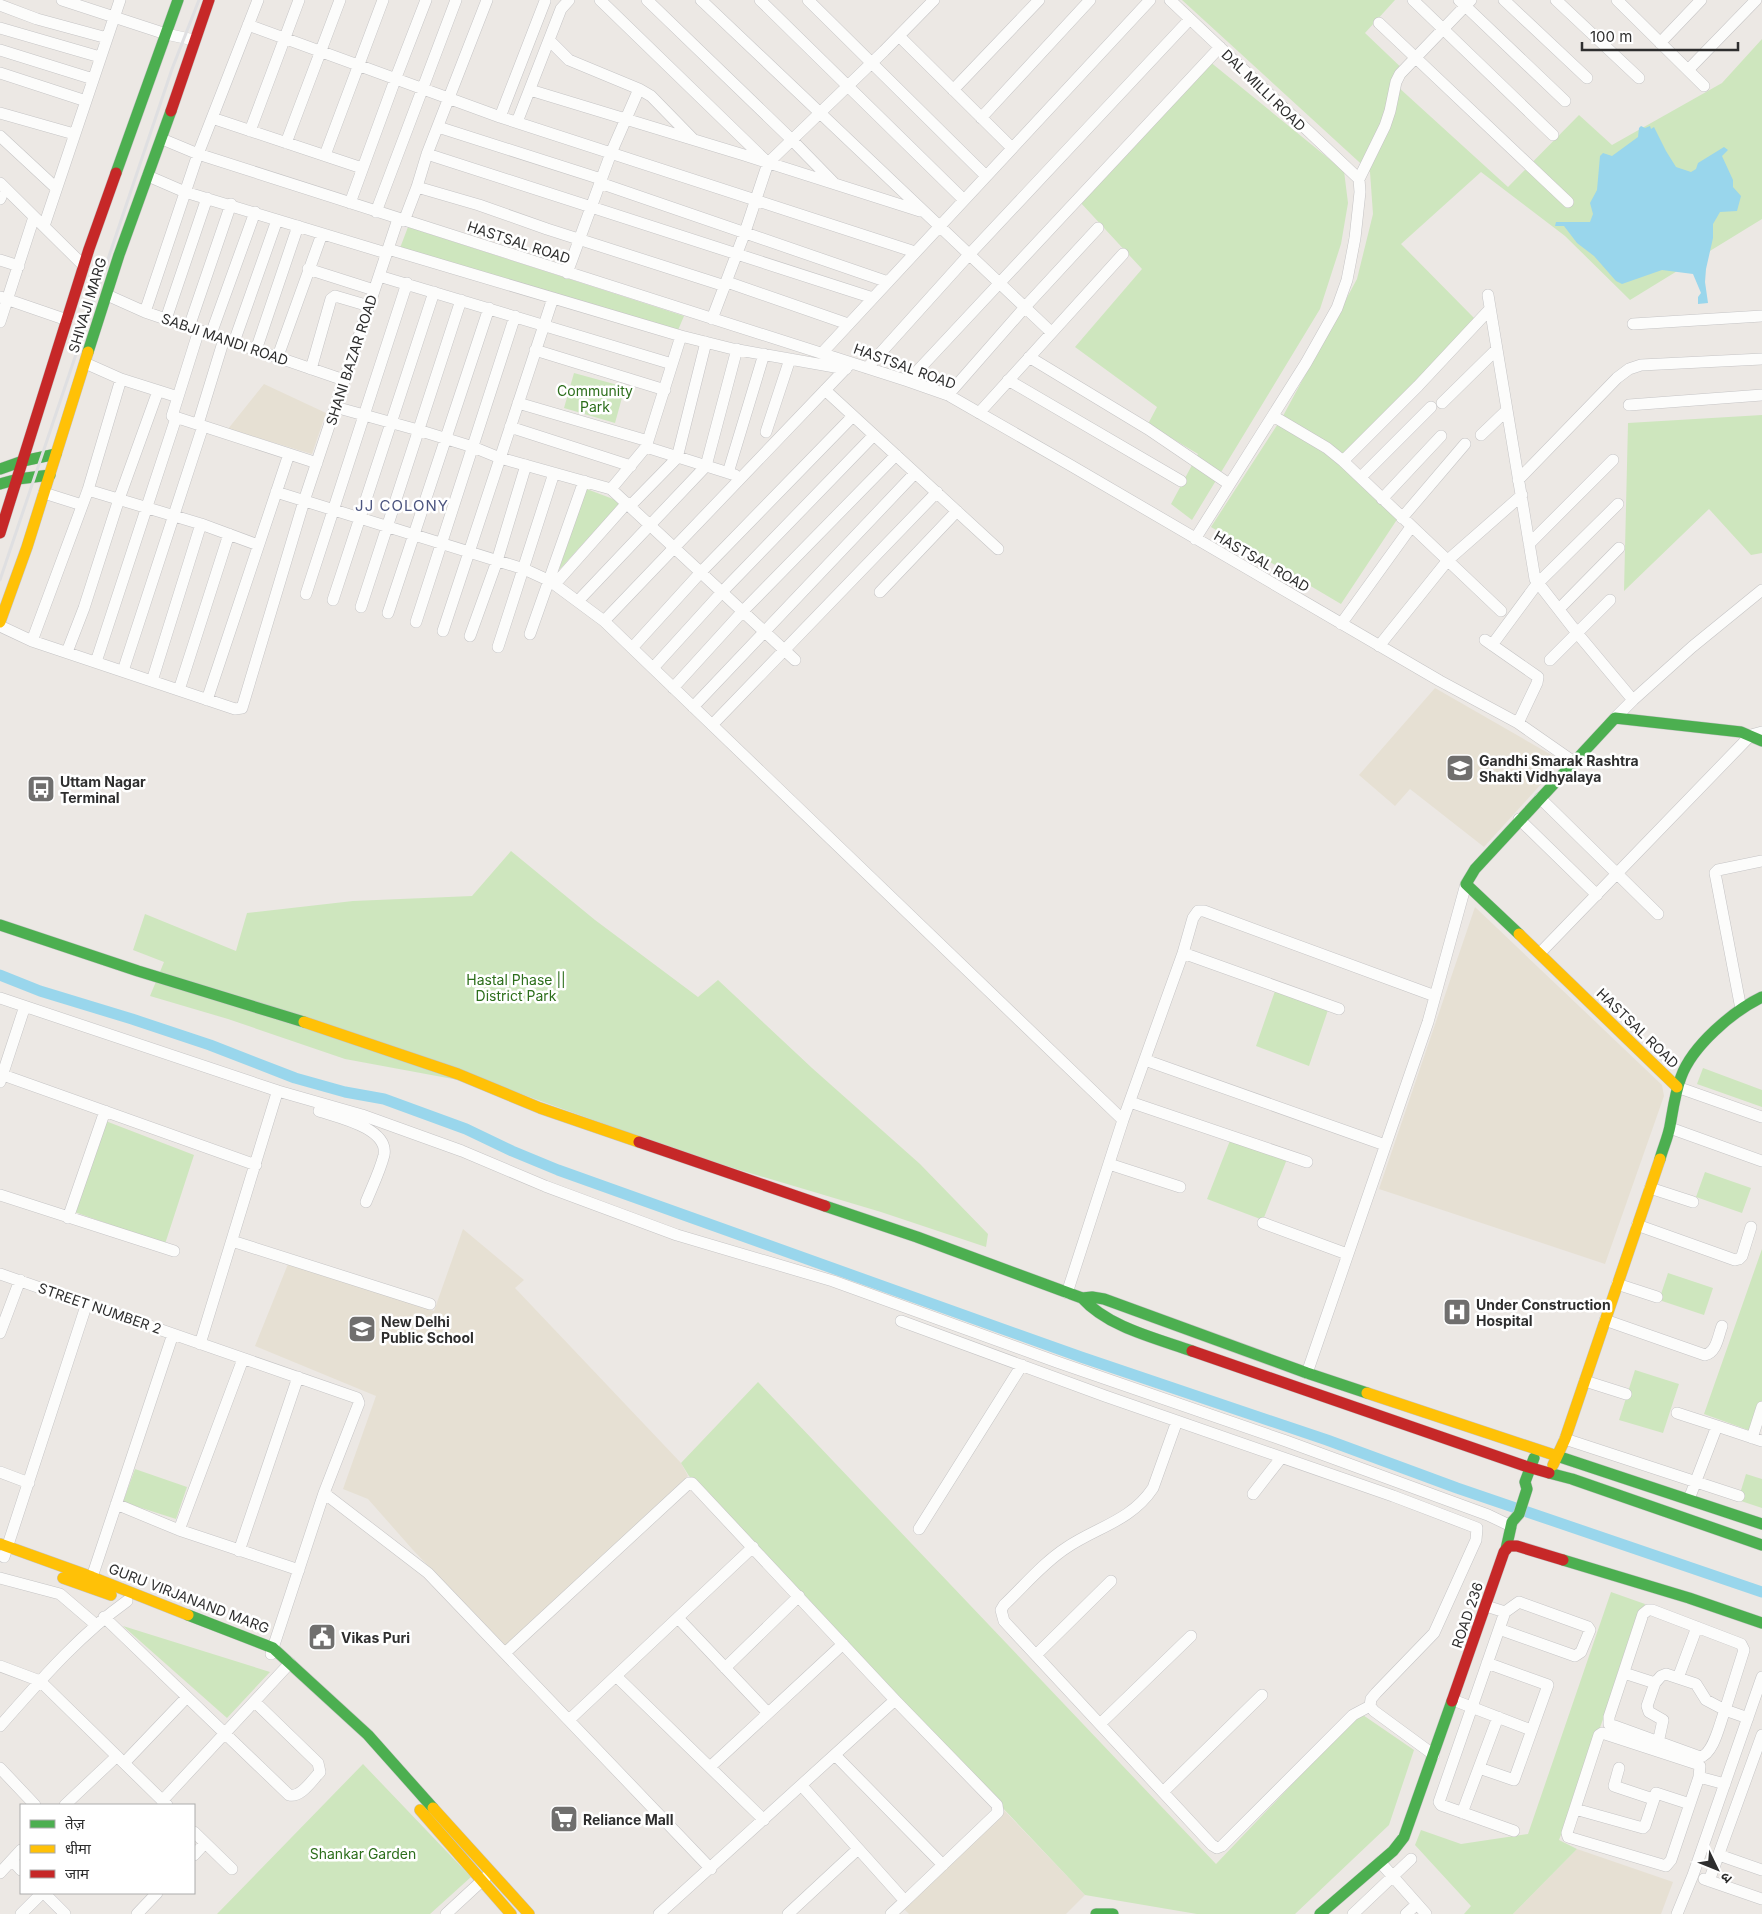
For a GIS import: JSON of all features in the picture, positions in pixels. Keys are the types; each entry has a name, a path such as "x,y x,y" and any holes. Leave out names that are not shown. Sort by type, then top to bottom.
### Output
{"street":[{"path":"62,0 166,34 194,40"},
{"path":"44,226 120,0"},
{"name":"SHIVAJI MARG","path":"0,533 84,266 178,0"},
{"name":"SHIVAJI MARG","path":"0,622 27,547 119,255 162,139 209,0"},
{"path":"145,312 198,154 258,0"},
{"path":"250,131 299,0"},
{"path":"286,143 340,0"},
{"path":"325,156 383,0"},
{"path":"350,203 426,0"},
{"path":"376,212 456,0"},
{"name":"SHANI BAZAR ROAD","path":"207,700 235,709 242,708 243,706 304,501 387,251 417,187 427,154 487,0"},
{"path":"500,117 544,0 565,4 517,122"},
{"path":"600,0 768,162"},
{"path":"647,0 835,184"},
{"path":"701,0 1051,332"},
{"path":"760,0 964,200"},
{"path":"712,319 745,232 768,162 934,0"},
{"path":"953,90 1039,0"},
{"path":"981,118 1090,0"},
{"path":"822,353 1150,0"},
{"name":"DAL MILLI ROAD","path":"1170,0 1359,180"},
{"path":"1413,0 1553,135"},
{"path":"1504,0 1587,78"},
{"path":"1556,0 1639,78"},
{"path":"1617,0 1704,86"},
{"path":"1660,42 1701,0"},
{"path":"1688,70 1756,0"},
{"path":"812,1 871,63 986,176"},
{"path":"1196,540 1229,484 1274,416 1337,308 1343,294 1355,238 1360,192 1359,180 1385,126 1396,82 1400,74 1442,30 1465,2 1566,101"},
{"path":"0,5 38,19 106,38"},
{"path":"867,368 969,254 1190,19"},
{"path":"1378,23 1568,202"},
{"path":"248,25 500,117 915,252"},
{"path":"0,28 100,57"},
{"path":"899,36 1012,148"},
{"path":"549,40 569,60 639,89 651,96 694,140"},
{"path":"908,381 998,282 1220,47"},
{"path":"0,50 93,79"},
{"path":"0,73 86,101"},
{"path":"566,273 610,153 639,89"},
{"path":"530,90 768,162 924,212"},
{"path":"0,112 74,134"},
{"path":"212,118 362,168"},
{"path":"438,127 601,181 888,282"},
{"path":"0,136 56,188"},
{"name":"HASTSAL ROAD","path":"162,139 198,154 566,273 822,353 848,366 867,368 948,396 1070,465 1440,682 1518,723 1574,762"},
{"path":"427,154 873,298"},
{"path":"148,176 185,192 231,204 322,234 554,298 681,336 790,359 848,366"},
{"path":"417,187 848,324"},
{"path":"2,193 34,217 84,266"},
{"path":"166,319 207,198"},
{"path":"231,204 194,328 178,397 172,414 176,418 317,463"},
{"path":"211,334 255,212"},
{"path":"0,322 4,298 19,266 34,217"},
{"path":"123,671 174,516 201,425 230,341 277,220"},
{"path":"256,350 298,226"},
{"path":"948,396 1025,307 1098,228"},
{"path":"278,356 322,234"},
{"path":"979,413 1123,254"},
{"path":"0,260 19,266"},
{"path":"308,269 374,290"},
{"path":"379,276 672,364"},
{"path":"306,594 407,283"},
{"path":"334,600 359,518 434,292"},
{"name":"SABJI MANDI ROAD","path":"106,295 145,312 344,380"},
{"path":"1488,295 1537,584 1633,700"},
{"path":"311,369 331,299 336,296 369,306"},
{"path":"4,298 67,320"},
{"path":"443,630 535,350 554,298"},
{"path":"361,607 461,300"},
{"path":"388,613 489,308"},
{"path":"1342,461 1418,386 1490,309"},
{"path":"416,622 515,316"},
{"path":"1633,324 1762,316"},
{"path":"611,489 647,444 681,336"},
{"path":"552,582 677,458 706,342"},
{"path":"578,601 706,466 737,349"},
{"path":"535,350 665,390"},
{"path":"1361,477 1496,350"},
{"path":"728,473 764,354"},
{"path":"1029,357 1153,433 1229,484"},
{"path":"766,432 790,359"},
{"path":"1518,480 1617,378 1629,369 1641,365 1762,359"},
{"path":"85,363 120,379 178,397"},
{"path":"604,621 848,366"},
{"path":"32,641 88,490 120,379"},
{"path":"1008,380 1181,481"},
{"path":"67,652 84,608 119,499 158,390"},
{"path":"825,390 998,549"},
{"path":"1630,404 1762,395"},
{"path":"518,402 647,444 677,458 741,477"},
{"path":"335,407 418,430 473,447 500,458 611,489 795,660"},
{"path":"1482,435 1506,410"},
{"path":"632,648 701,572 853,416"},
{"path":"1274,416 1327,448 1361,477 1411,527 1501,611"},
{"path":"96,662 176,418"},
{"path":"510,427 631,466"},
{"path":"653,668 722,592 874,435"},
{"path":"1382,499 1441,436"},
{"path":"1402,518 1465,444"},
{"path":"0,469 23,461 56,454"},
{"path":"0,626 32,641 207,700 289,454"},
{"path":"673,688 743,611 896,455"},
{"path":"1529,544 1613,460"},
{"path":"470,636 497,560 526,465"},
{"path":"498,647 554,473"},
{"path":"693,706 915,473"},
{"path":"0,484 18,479 50,475"},
{"path":"530,634 552,582 584,481"},
{"path":"88,490 201,524 258,545"},
{"path":"276,492 524,569 552,582 578,601 604,621 1123,1120"},
{"path":"712,725 937,492"},
{"path":"44,493 82,505"},
{"path":"1379,646 1448,560 1522,495"},
{"path":"1518,723 1538,677 1489,642 1537,584 1618,504"},
{"path":"880,592 957,511"},
{"path":"152,681 201,524"},
{"path":"1341,624 1411,527"},
{"path":"179,690 230,534"},
{"path":"1559,609 1619,548"},
{"path":"1307,1373 1428,1022 1466,884 1475,868 1633,700 1692,647 1762,590"},
{"path":"1550,660 1610,600"},
{"path":"1615,718 1757,734 1762,741"},
{"path":"1540,953 1616,874 1757,734"},
{"path":"1540,798 1658,914"},
{"path":"1520,819 1597,895"},
{"path":"1741,1010 1715,873 1718,870 1762,861"},
{"name":"HASTSAL ROAD","path":"1466,884 1540,953 1677,1087 1670,1128 1565,1439 1549,1473"},
{"path":"1067,1293 1123,1120 1183,953 1193,918 1198,911 1204,911 1435,996"},
{"path":"0,924 138,971 313,1025 458,1074 540,1108 917,1236 1067,1293 1082,1298 1104,1299 1307,1373 1762,1524"},
{"path":"1183,953 1339,1009"},
{"path":"1761,997 1741,1010 1709,1038 1684,1070 1677,1087 1762,1117"},
{"path":"0,998 278,1091 362,1115 462,1150 545,1186 677,1235 833,1281 1057,1362 1286,1441 1488,1515 1513,1518"},
{"path":"0,1004 368,1128 380,1141 384,1153 366,1202"},
{"path":"23,1012 1,1077 106,1111 256,1165"},
{"path":"1145,1060 1385,1145"},
{"path":"200,1344 276,1096"},
{"path":"1130,1102 1307,1162"},
{"path":"68,1218 106,1111"},
{"path":"1670,1128 1762,1161"},
{"path":"1109,1164 1180,1187"},
{"path":"1650,1188 1693,1202"},
{"path":"0,1195 174,1251"},
{"path":"1263,1223 1347,1254"},
{"path":"1637,1225 1735,1260 1742,1256 1751,1227"},
{"path":"232,1241 430,1304"},
{"name":"STREET NUMBER 2","path":"0,1274 355,1397 358,1401 324,1493"},
{"path":"0,1333 20,1280"},
{"path":"1618,1284 1657,1297"},
{"path":"1082,1298 1097,1313 1108,1319 1158,1339 1531,1468 1762,1545"},
{"path":"3,1551 29,1483 87,1303"},
{"path":"1605,1320 1705,1355 1710,1354 1714,1349 1722,1326"},
{"path":"901,1321 1475,1527 1478,1531 1476,1540 1434,1632 1376,1693 1371,1699 1370,1706"},
{"path":"92,1577 174,1334"},
{"path":"179,1530 243,1359"},
{"path":"919,1529 1022,1365"},
{"path":"240,1551 298,1377"},
{"path":"1585,1381 1626,1394"},
{"path":"1677,1413 1757,1439 1762,1406"},
{"path":"1176,1421 1153,1488 1142,1503 1133,1511 1066,1548 1002,1608 1001,1614 1004,1621 1212,1846 1220,1848 1353,1715 1370,1706"},
{"path":"1689,1499 1717,1426"},
{"path":"1565,1439 1740,1496"},
{"path":"1531,1468 1537,1449"},
{"path":"1253,1494 1282,1458"},
{"name":"ROAD 236","path":"1327,1912 1404,1837 1506,1549 1513,1518 1531,1468"},
{"path":"0,1472 29,1483"},
{"path":"505,1653 690,1482 998,1809 995,1815 900,1909 858,1849 802,1786"},
{"path":"272,1651 324,1493 428,1573 711,1869"},
{"path":"116,1504 179,1530 299,1570"},
{"path":"1506,1549 1512,1545 1518,1546 1689,1598 1762,1623"},
{"path":"569,1720 753,1547"},
{"name":"GURU VIRJANAND MARG","path":"3,1551 92,1577 272,1651 368,1735 529,1914"},
{"name":"GURU VIRJANAND MARG","path":"3,1551 127,1601 272,1651"},
{"path":"0,1578 60,1594 100,1621 187,1697 289,1795 299,1794 320,1772 318,1763 255,1702"},
{"path":"1036,1655 1111,1581"},
{"path":"725,1668 798,1596"},
{"path":"0,1726 40,1681 100,1621 127,1601"},
{"path":"1499,1629 1576,1656 1581,1652 1589,1633 1588,1627 1519,1602 1505,1612 1471,1707 1439,1799 1441,1805 1514,1831"},
{"path":"1486,1606 1505,1612"},
{"path":"1652,1610 1738,1642 1744,1650 1710,1750 1700,1758 1609,1724 1609,1717 1624,1673 1645,1611 1652,1610"},
{"path":"678,1618 768,1713"},
{"path":"1678,1678 1697,1627"},
{"path":"1100,1724 1191,1636"},
{"path":"710,1767 843,1644"},
{"path":"1479,1768 1514,1780 1548,1685 1487,1663"},
{"path":"0,1666 40,1681 164,1803 288,1666"},
{"name":"GURU VIRJANAND MARG","path":"288,1666 361,1743 511,1914"},
{"path":"1624,1673 1655,1682"},
{"path":"1658,1742 1664,1720 1649,1712 1647,1706 1655,1682 1666,1674 1696,1684 1706,1700 1725,1710 1748,1718"},
{"path":"616,1676 764,1820"},
{"path":"1677,1914 1693,1875 1762,1677"},
{"path":"1163,1792 1262,1695"},
{"path":"67,1804 120,1760 187,1697"},
{"path":"659,1914 711,1869 895,1700"},
{"path":"1453,1700 1531,1730"},
{"path":"1370,1706 1434,1755"},
{"path":"1462,1813 1498,1718"},
{"path":"1602,1733 1697,1764 1700,1766 1699,1777 1671,1860 1666,1866 1570,1838 1567,1833 1596,1738 1602,1733"},
{"path":"1709,1881 1762,1735"},
{"path":"835,1755 943,1865"},
{"path":"0,1768 34,1804"},
{"path":"1619,1768 1614,1786 1653,1799"},
{"path":"1699,1777 1725,1784"},
{"path":"1575,1809 1643,1828 1655,1794 1658,1793 1690,1804"},
{"path":"195,1833 232,1869"},
{"path":"195,1854 205,1843"},
{"path":"788,1914 858,1849"},
{"path":"0,1872 20,1851"},
{"path":"1719,1856 1762,1870"},
{"path":"1353,1914 1411,1858"},
{"path":"12,1860 20,1869"},
{"path":"1380,1862 1426,1914"},
{"path":"446,1914 491,1872"},
{"path":"1693,1875 1762,1899"},
{"path":"21,1914 42,1894"},
{"path":"44,1894 65,1914"},
{"path":"137,1914 156,1894"},
{"path":"1406,1914 1417,1904"},
{"path":"1096,1914 1113,1914"}],"shaded area":[{"path":"264,384 326,413 312,454 228,429"},
{"name":"Gandhi Smarak Rashtra Shakti Vidhyalaya","path":"1435,688 1562,761 1484,847 1410,789 1395,806 1359,775"},
{"path":"1475,907 1662,1085 1664,1096 1605,1264 1379,1189"},
{"path":"463,1229 524,1280 515,1288 681,1463 688,1476 506,1647 413,1550 368,1499 343,1489 376,1396 255,1346 288,1264 434,1311"},
{"path":"1003,1809 1085,1895 1066,1914 909,1914 902,1907"},
{"path":"1577,1849 1673,1882 1661,1914 1513,1914"}],"green space":[{"path":"1182,0 1395,0 1365,33 1408,74 1397,86 1508,187 1579,115 1612,145 1722,83 1762,39 1762,219 1630,300 1565,236 1481,172 1401,244 1476,320 1345,458 1402,512 1341,604 1211,527 1283,416 1357,279 1373,214 1370,172"},
{"path":"1209,61 1344,171 1348,203 1341,244 1320,309 1192,520 1171,504 1198,454 1148,424 1157,407 1075,347 1142,269 1080,202"},
{"path":"408,227 684,316 676,335 400,248"},
{"name":"Community Park","path":"574,373 625,387 615,423 564,408"},
{"path":"1762,415 1762,553 1751,555 1709,509 1624,591 1628,423"},
{"path":"584,488 621,502 559,570"},
{"name":"Hastal Phase || District Park","path":"511,851 595,920 698,997 718,980 812,1068 920,1164 988,1234 986,1247 881,1212 696,1157 507,1089 345,1059 228,1019 150,996 164,962 133,950 145,914 236,951 247,913 353,901 472,896"},
{"path":"1275,991 1328,1010 1309,1066 1256,1046"},
{"path":"1703,1068 1762,1090 1762,1107 1697,1084"},
{"path":"103,1120 194,1155 165,1244 69,1210"},
{"path":"1231,1138 1287,1159 1263,1220 1207,1199"},
{"path":"1705,1172 1751,1188 1742,1213 1696,1197"},
{"path":"1762,1249 1762,1401 1751,1431 1704,1414"},
{"path":"1668,1273 1713,1288 1704,1315 1659,1300"},
{"path":"1635,1370 1679,1384 1663,1433 1619,1420"},
{"path":"758,1382 1216,1864 1360,1713 1414,1750 1389,1825 1295,1914 1197,1914 1085,1895 689,1476 681,1463"},
{"path":"135,1469 187,1487 176,1519 123,1502"},
{"path":"1746,1474 1762,1479 1762,1508 1738,1500"},
{"path":"1611,1592 1645,1604 1559,1840 1577,1849 1513,1914 1464,1914 1471,1906 1415,1845 1421,1830 1461,1844 1528,1834"},
{"path":"123,1626 270,1672 227,1718"},
{"name":"Shankar Garden","path":"363,1764 471,1877 430,1914 217,1914"}],"water":[{"path":"1641,126 1645,128 1650,126 1651,129 1654,127 1676,167 1691,172 1696,169 1698,163 1724,147 1728,150 1722,156 1733,180 1733,187 1741,196 1737,211 1720,212 1713,224 1713,238 1705,282 1708,303 1698,304 1698,297 1701,293 1693,274 1662,270 1622,284 1616,281 1594,256 1577,243 1564,226 1555,226 1556,222 1590,222 1593,214 1590,203 1597,190 1600,156 1603,153 1612,156 1638,137"}],"waterway":[{"path":"0,975 40,991 210,1045 295,1078 345,1092 384,1099 466,1129 558,1170 1081,1357 1327,1440 1457,1488 1762,1592"}],"railway":[{"path":"0,580 172,69 199,0"}],"traffic: fast":[{"path":"116,173 178,0"},
{"path":"88,352 119,255 171,111"},
{"path":"0,469 23,461 56,454"},
{"path":"0,484 18,479 50,475"},
{"path":"1519,934 1466,884 1475,869 1615,718 1741,732 1762,741"},
{"path":"0,925 138,971 304,1022"},
{"path":"1660,1159 1669,1130 1677,1089 1686,1065 1704,1042 1727,1020 1762,997"},
{"path":"825,1206 917,1237 1082,1298 1105,1317 1118,1324 1192,1351"},
{"path":"1082,1298 1104,1299 1367,1393"},
{"path":"1554,1455 1762,1524"},
{"path":"1506,1549 1512,1522 1519,1514 1527,1489 1525,1482 1534,1458"},
{"path":"1549,1473 1572,1479 1762,1545"},
{"path":"1563,1560 1689,1598 1762,1623"},
{"path":"188,1615 273,1648 368,1735 433,1808"},
{"path":"1320,1914 1393,1851 1404,1837 1452,1701"},
{"path":"1096,1914 1113,1914"}],"traffic: slow":[{"path":"0,622 27,547 88,352"},
{"path":"1519,934 1677,1087"},
{"path":"304,1022 458,1074 540,1108 639,1142"},
{"path":"1553,1465 1565,1439 1660,1159"},
{"path":"1367,1393 1554,1455"},
{"path":"0,1544 92,1577 188,1615"},
{"path":"63,1578 111,1595"},
{"path":"433,1808 529,1914"},
{"path":"420,1810 511,1914"}],"traffic: jam":[{"path":"171,111 209,0"},
{"path":"0,533 89,249 116,173"},
{"path":"639,1142 825,1206"},
{"path":"1192,1351 1549,1473"},
{"path":"1452,1701 1504,1552 1509,1546 1517,1546 1563,1560"}],"place":[{"name":"Gandhi Smarak Rashtra Shakti Vidhyalaya","path":"1460,768"},
{"name":"Uttam Nagar Terminal","path":"41,789"},
{"name":"Under Construction Hospital","path":"1457,1312"},
{"name":"New Delhi Public School","path":"362,1329"},
{"name":"Vikas Puri","path":"322,1637"},
{"name":"Reliance Mall","path":"564,1819"}],"district":[{"name":"JJ COLONY","path":"402,505"}]}
